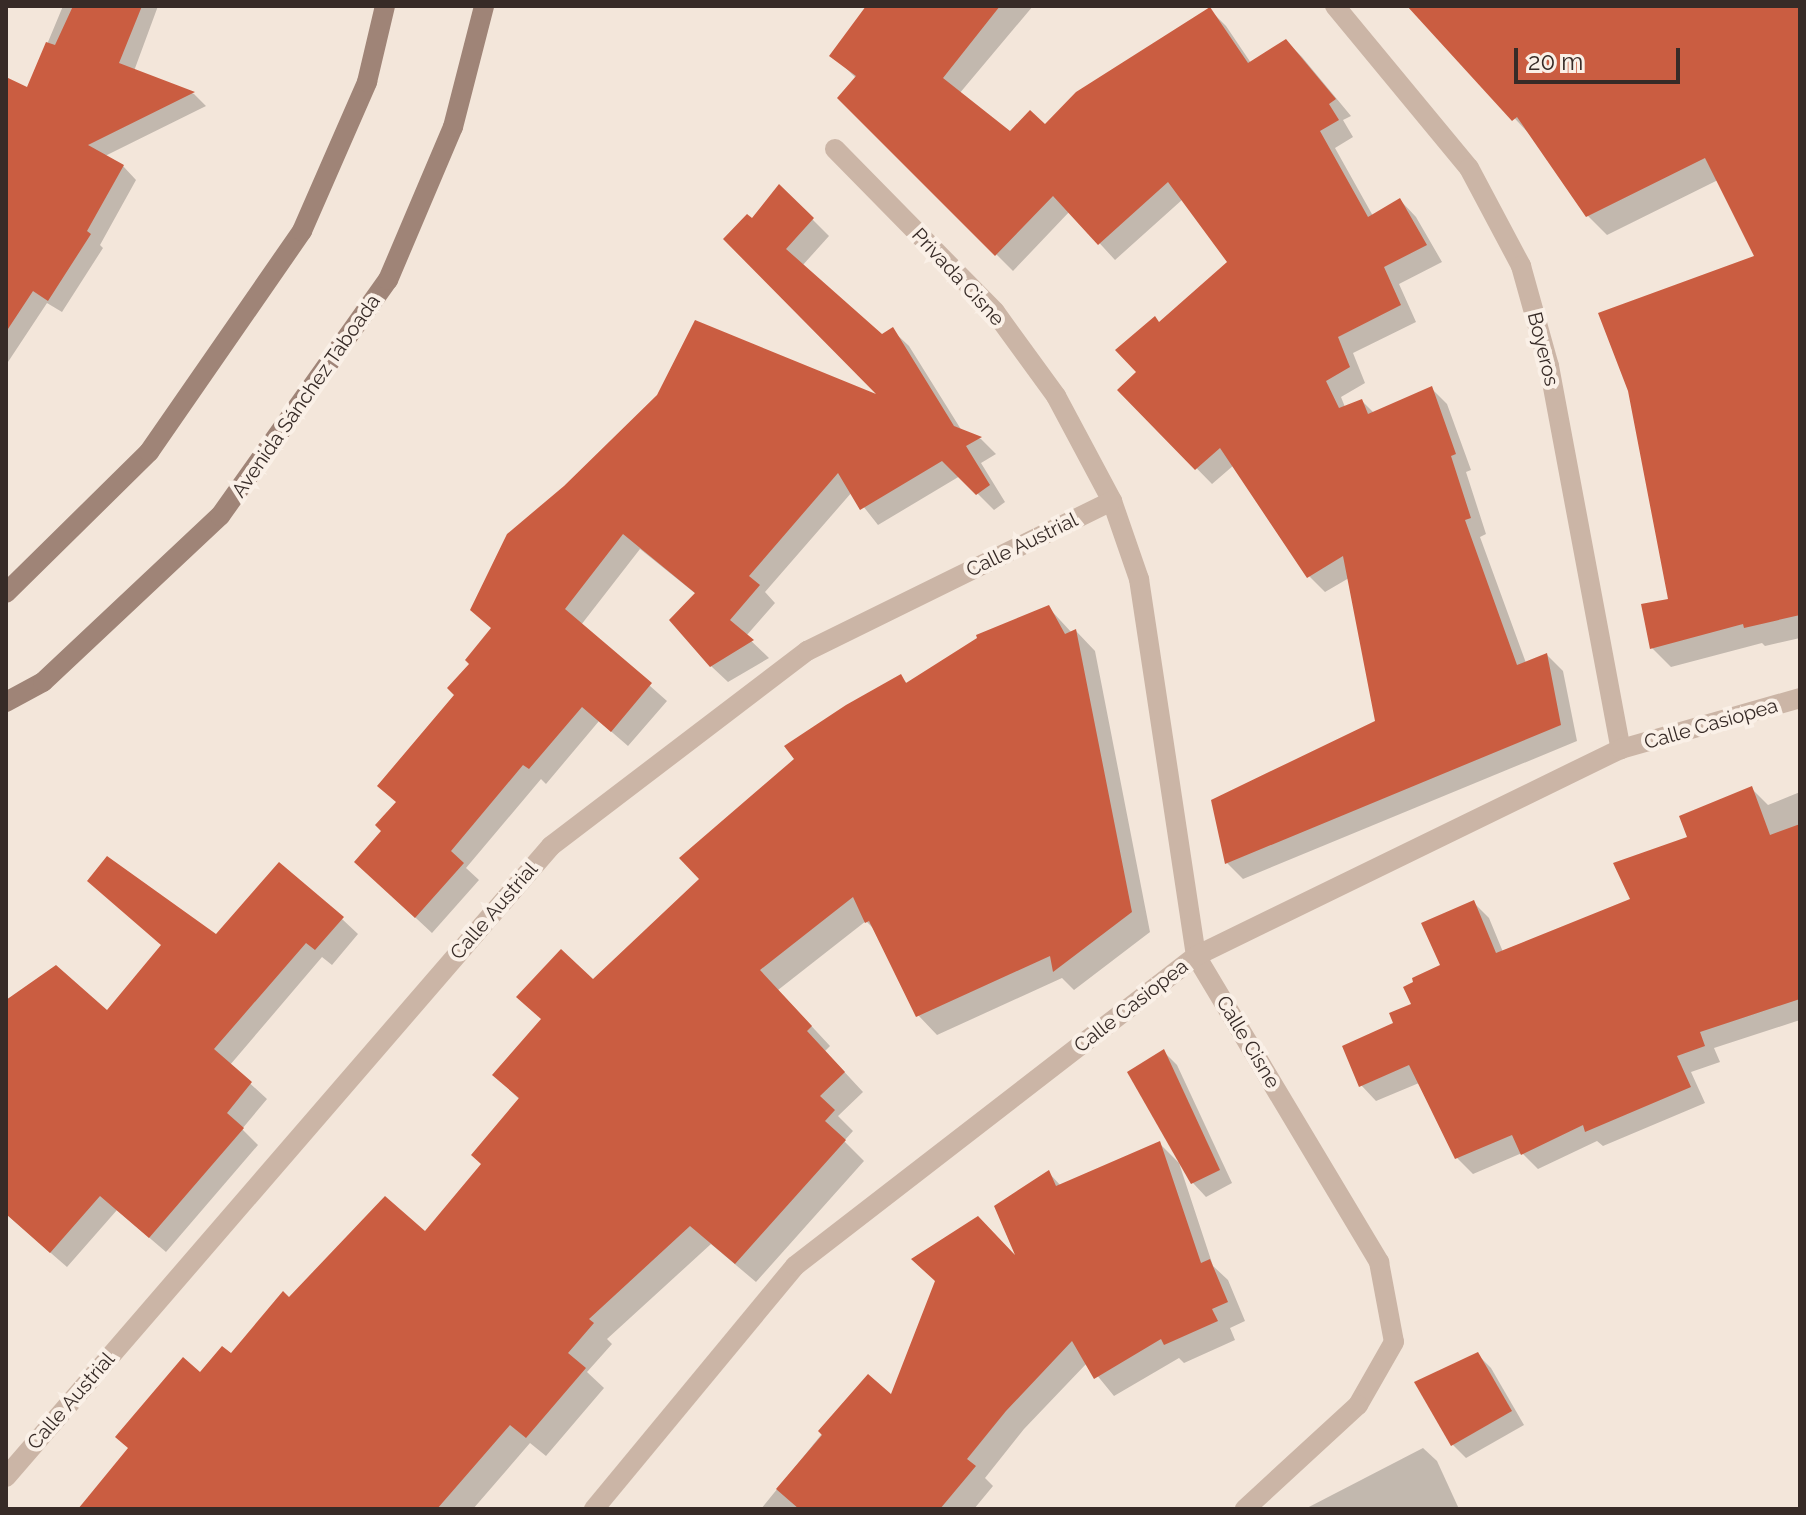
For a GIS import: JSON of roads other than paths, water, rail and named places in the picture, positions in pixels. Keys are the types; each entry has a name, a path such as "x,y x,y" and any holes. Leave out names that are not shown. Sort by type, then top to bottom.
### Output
{"main road":[{"path":"6,593 149,452 302,231 367,82 385,6"},
{"name":"Avenida Sánchez Taboada","path":"6,702 43,682 220,516 388,280 453,127 484,6"}],"street":[{"name":"Boyeros","path":"1335,6 1469,168 1521,266 1549,366 1621,749"},
{"name":"Privada Cisne","path":"835,149 995,312 1056,396 1112,501"},
{"name":"Calle Cisne","path":"1112,501 1139,579 1196,956 1379,1262 1394,1342 1358,1405 1245,1509"},
{"name":"Calle Austrial","path":"6,1477 551,846 807,651 1112,501"},
{"name":"Calle Casiopea","path":"594,1509 795,1266 1196,956 1621,749 1800,698"}]}
